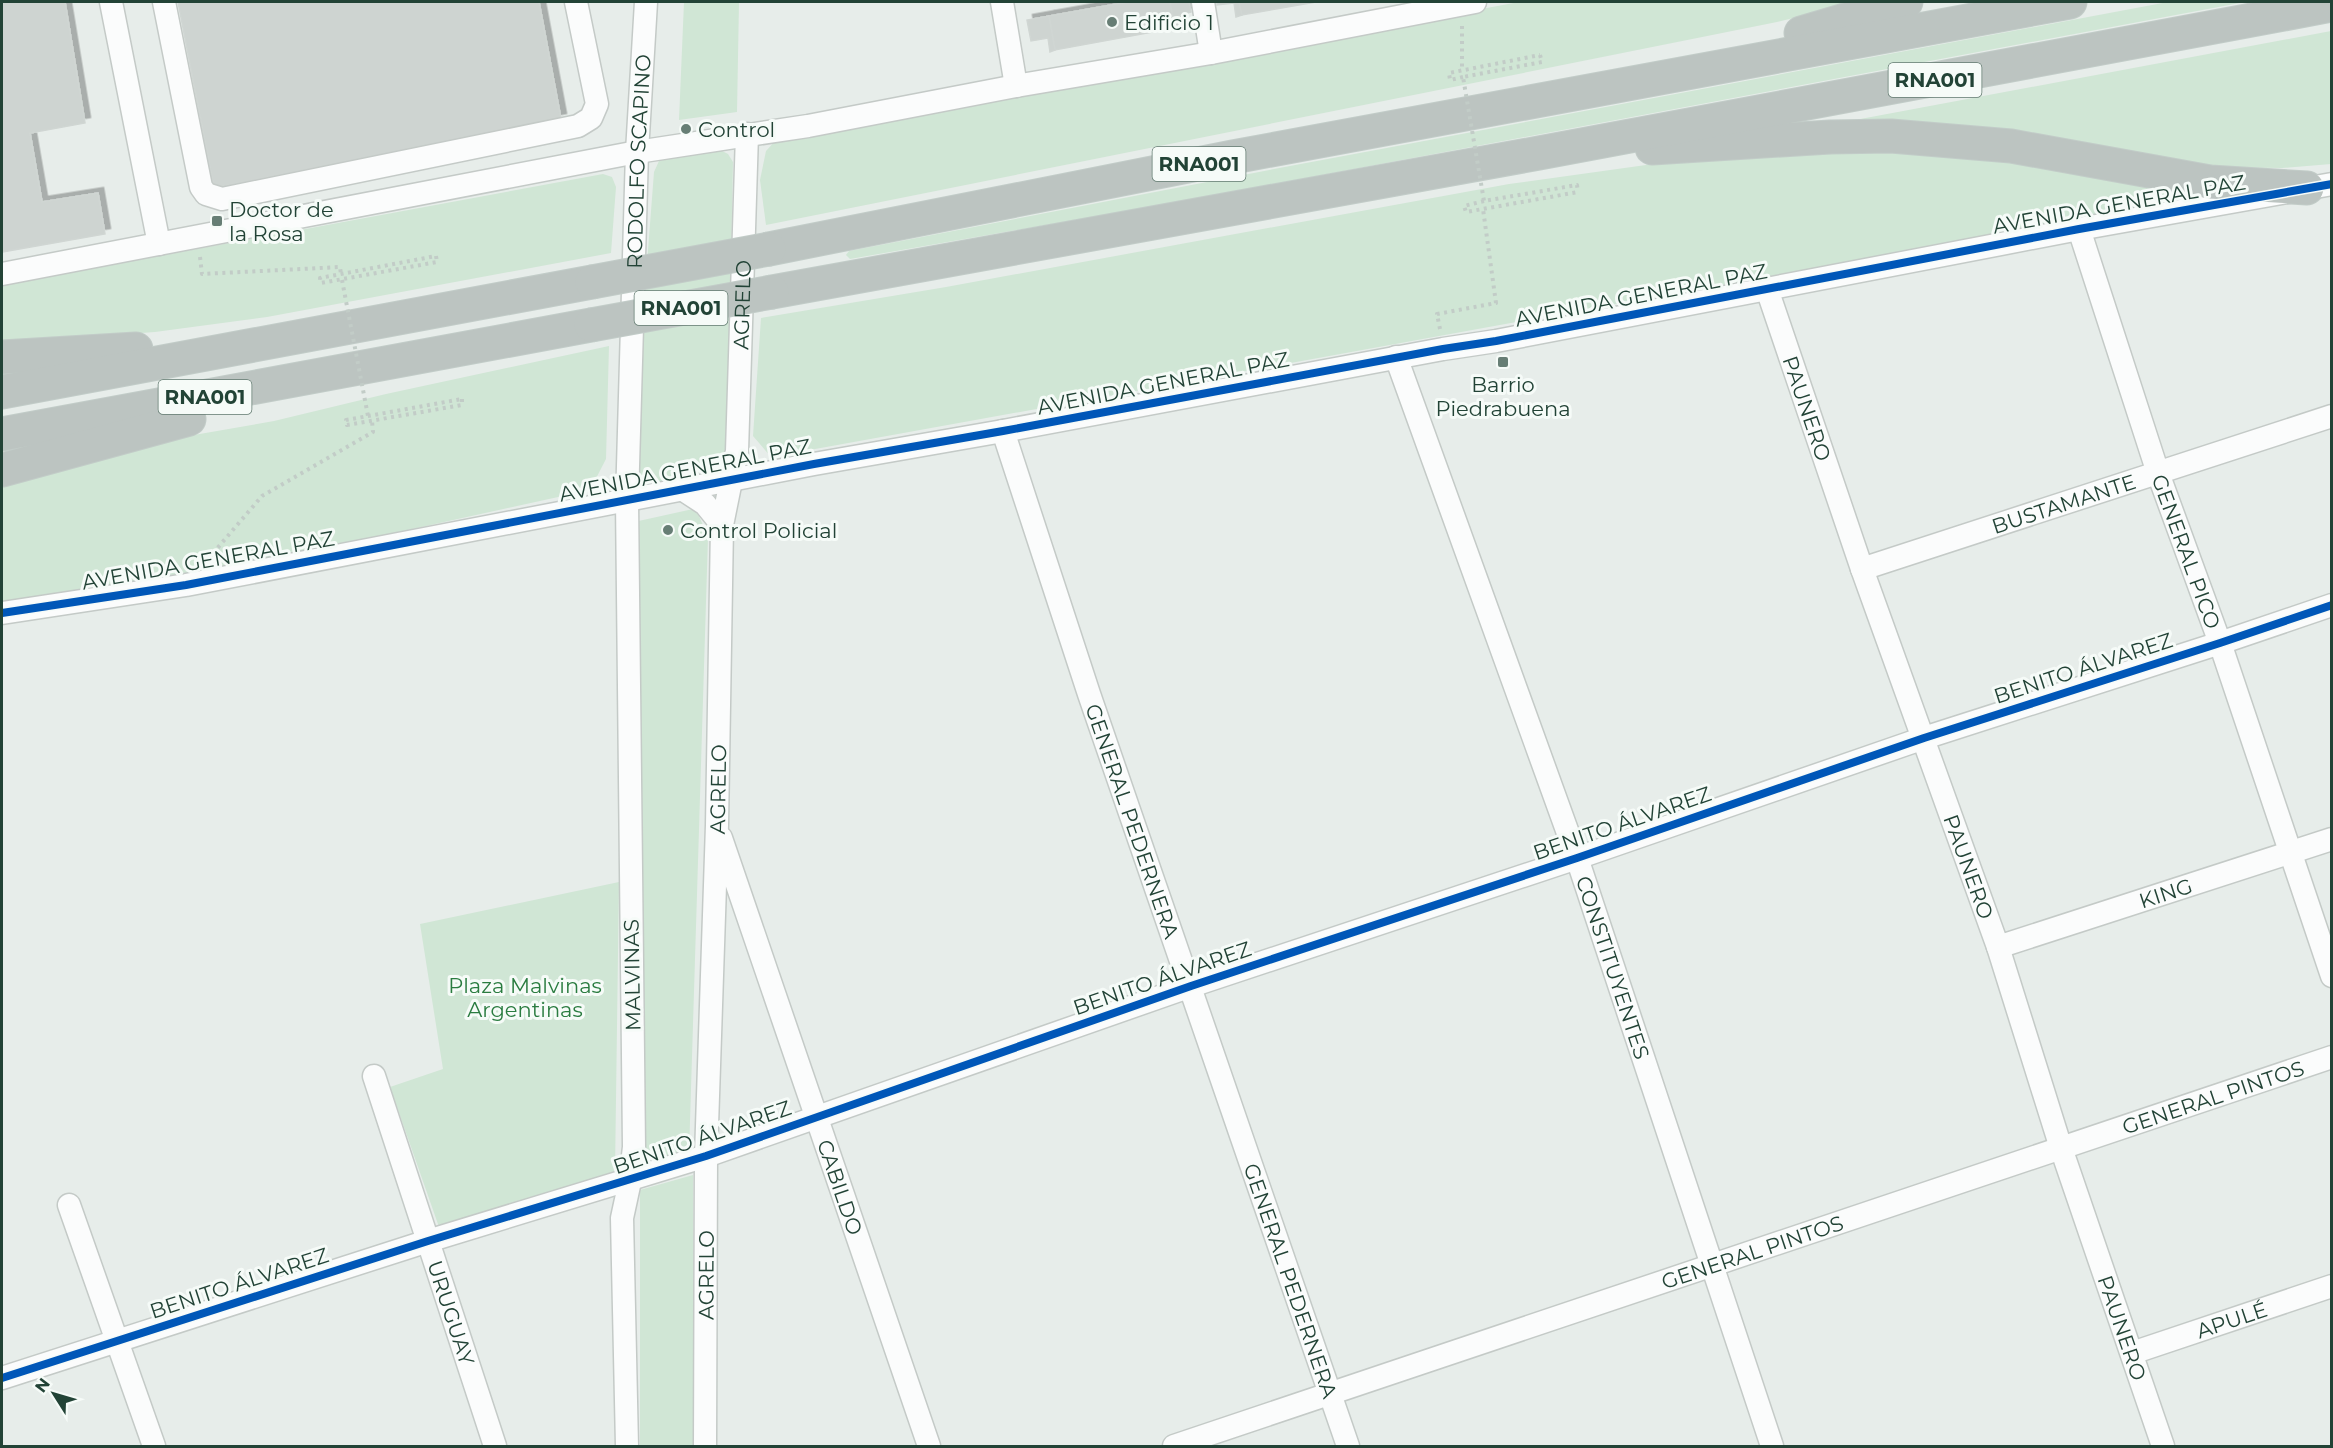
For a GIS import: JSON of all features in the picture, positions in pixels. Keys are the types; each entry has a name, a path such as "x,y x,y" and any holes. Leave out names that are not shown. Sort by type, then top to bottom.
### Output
{"highway":[{"path":"1630,83 1906,2"},
{"name":"RNA001","path":"2,392 769,249 1233,157 2070,2"},
{"name":"RNA001","path":"2,434 1539,153 2331,5"},
{"path":"1539,153 1720,146 1830,137 1891,136 2011,146 2210,182 2319,186"},
{"path":"2,357 279,341"},
{"path":"2,470 408,359"}],"street":[{"path":"111,2 159,244"},
{"path":"164,2 201,187 206,194 222,199 578,126 591,118 597,104 576,2"},
{"name":"RODOLFO SCAPINO","path":"627,501 636,152 645,2"},
{"path":"1002,2 1016,86"},
{"path":"1203,2 1212,53"},
{"path":"2,274 636,152 808,126 1016,86 1212,53 1414,8 1468,3"},
{"name":"AGRELO","path":"705,1446 706,1156 717,825 722,525 737,451 747,134"},
{"name":"AVENIDA GENERAL PAZ","path":"2,613 186,585 814,464 1396,357 1496,341 2079,229 2319,186"},
{"name":"GENERAL PICO","path":"2079,229 2158,472 2220,643 2331,976"},
{"name":"PAUNERO","path":"1767,289 1862,569 1998,947 2061,1148 2163,1446"},
{"name":"CONSTITUYENTES","path":"1396,357 1577,858 1772,1446"},
{"name":"BUSTAMANTE","path":"1862,569 2331,416"},
{"name":"GENERAL PEDERNERA","path":"1003,431 1089,694 1348,1446"},
{"path":"682,489 705,504 722,525"},
{"name":"MALVINAS","path":"627,501 634,1147 622,1218 627,1446"},
{"name":"BENITO ÁLVAREZ","path":"2,1378 428,1241 706,1156 1191,986 1577,858 1924,738 2331,605"},
{"name":"CABILDO","path":"717,825 929,1446"},
{"name":"KING","path":"1998,947 2331,839"},
{"name":"GENERAL PINTOS","path":"1183,1445 2331,1058"},
{"name":"URUGUAY","path":"374,1076 495,1446"},
{"path":"69,1205 154,1446"},
{"name":"APULÉ","path":"2132,1353 2331,1286"}],"path":[{"path":"1462,70 1468,3"},
{"path":"1540,55 1542,62 1450,80 1449,73 1462,70 1540,55"},
{"path":"1463,77 1484,201"},
{"path":"1577,185 1578,192 1466,212 1464,206 1484,201 1577,185"},
{"path":"1443,349 1437,314 1496,303 1483,209"},
{"path":"196,237 202,273 340,267 341,274"},
{"path":"436,256 437,262 321,284 320,278 341,274 436,256"},
{"path":"342,280 368,416"},
{"path":"462,399 462,405 347,425 346,420 368,416 462,399"},
{"path":"186,585 262,496 373,432 372,421"}],"green space":[{"path":"684,2 739,2 737,112 679,120"},
{"path":"1519,2 1860,2 1777,22 766,225 760,180 766,151 776,140"},
{"path":"2168,2 2245,2 1178,202 850,259 846,255 849,251 1290,166"},
{"path":"2331,31 2331,164 2282,168 2189,167 1839,123"},
{"path":"720,150 728,154 733,162 727,456 711,468 639,486 633,483 631,472 654,172 659,161 669,156"},
{"path":"1845,150 2025,158 2187,193 2196,199 771,457 753,436 761,318 946,287 1509,184 1689,159"},
{"path":"603,174 612,177 616,187 611,253 267,317 155,332 2,343 2,285"},
{"path":"609,346 606,459 590,490 225,570 2,606 2,482 165,440 274,421 386,394"},
{"path":"693,509 699,516 708,537 689,1154 646,1166 634,522"},
{"name":"Plaza Malvinas Argentinas","path":"619,882 615,1172 439,1227 390,1087 443,1069 420,924"},
{"path":"693,1175 693,1446 640,1446 640,1190"}],"building":[{"path":"2,2 65,2 85,123 30,133 42,202 98,193 105,234 2,252"},
{"path":"178,2 539,2 561,119 214,188"},
{"name":"Edificio 1","path":"1128,2 1170,2 1175,28 1055,50 1049,16"},
{"path":"1170,2 1189,2 1191,12 1177,16 1179,28 1175,28"},
{"path":"1217,2 1239,2 1242,15 1236,17 1234,3 1217,5"},
{"path":"1239,2 1316,2 1242,15"},
{"path":"1049,16 1055,50 1050,52 1048,38 1031,41 1027,20"}],"cycle path":[{"path":"2,613 186,585 814,464 1496,341 2079,229 2332,184"},
{"path":"2,1378 428,1241 706,1156 1191,986 1577,858 1924,738 2332,605"}],"place":[{"name":"Edificio 1","path":"1112,22"},
{"name":"Control","path":"686,129"},
{"name":"Doctor de la Rosa","path":"217,221"},
{"name":"Barrio Piedrabuena","path":"1503,362"},
{"name":"Control Policial","path":"668,530"}]}
